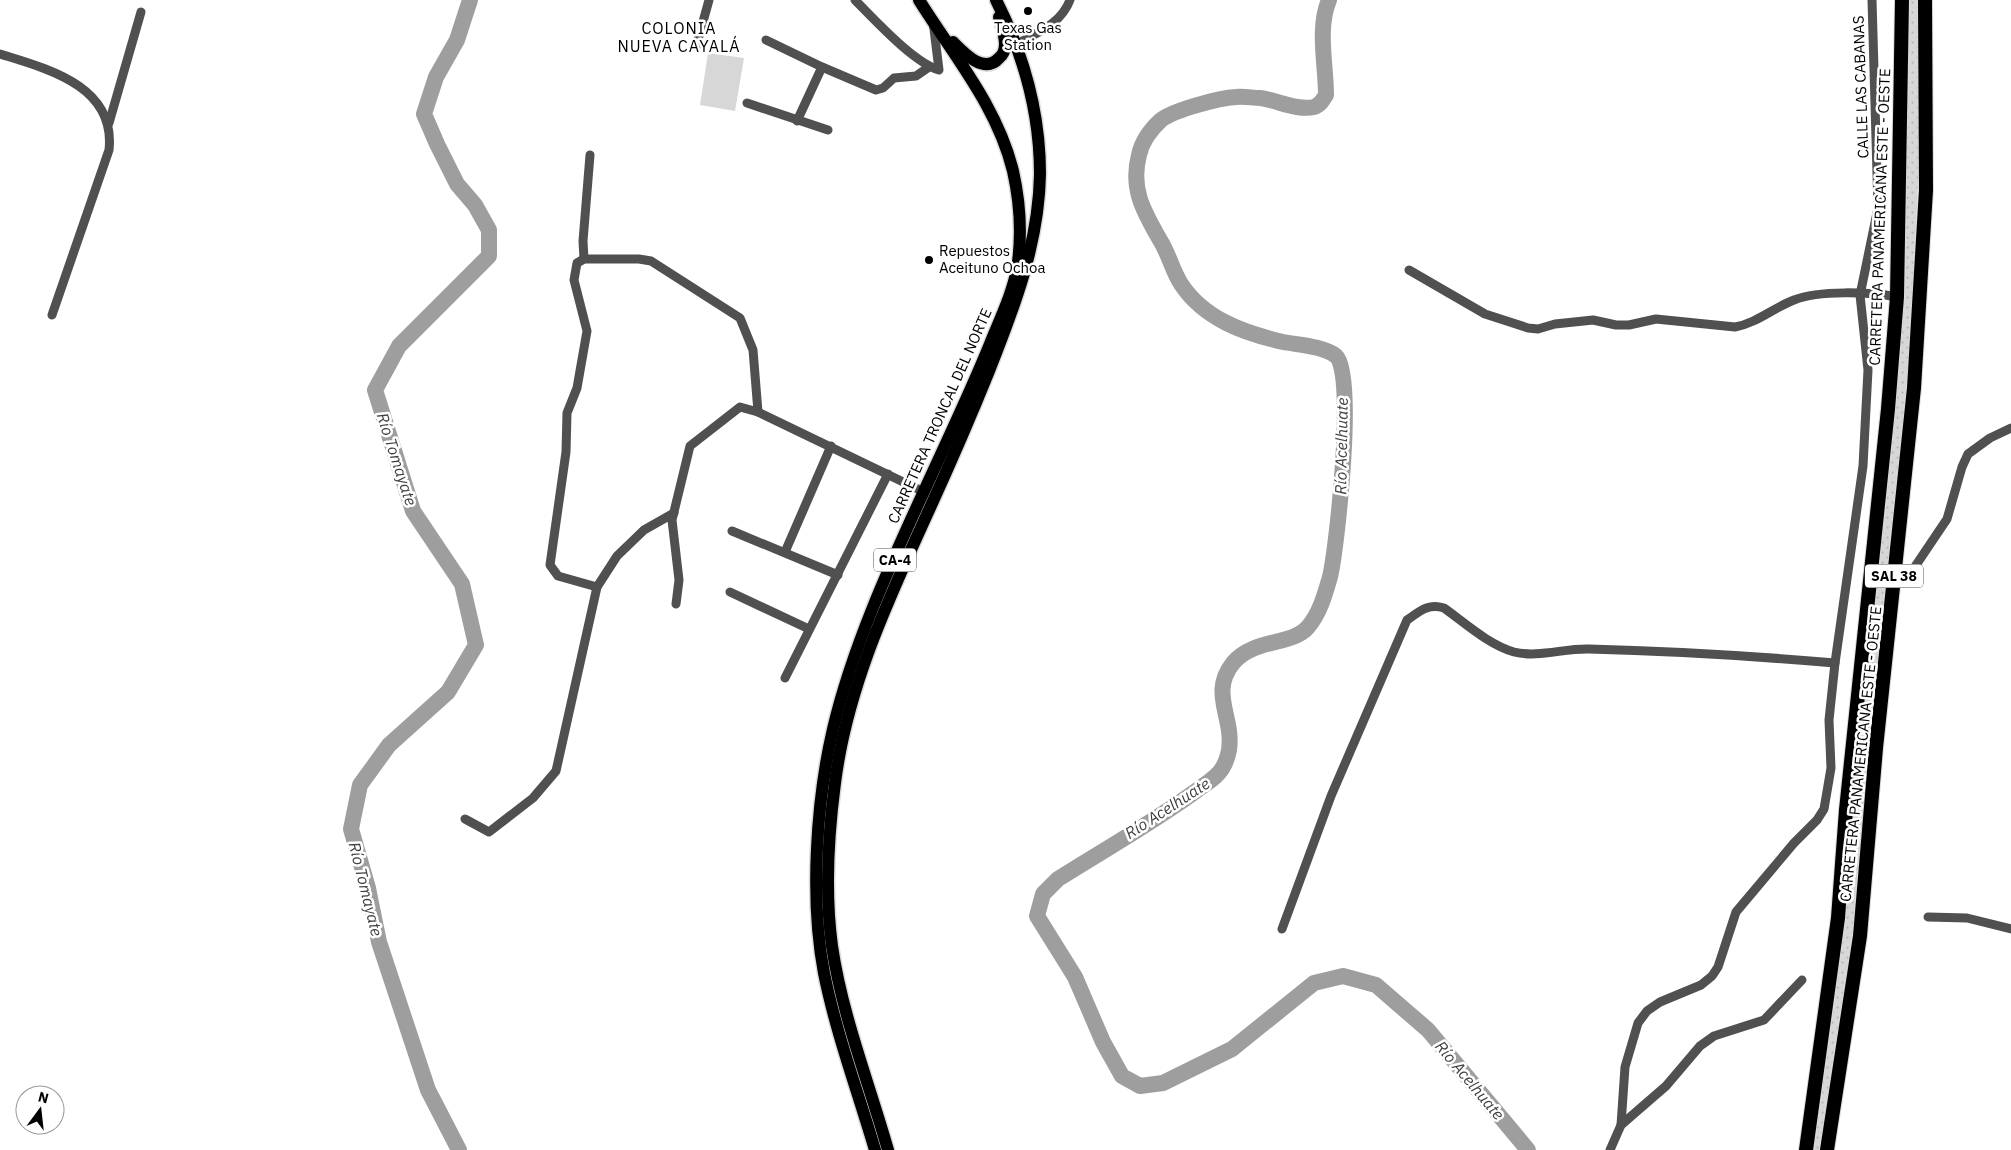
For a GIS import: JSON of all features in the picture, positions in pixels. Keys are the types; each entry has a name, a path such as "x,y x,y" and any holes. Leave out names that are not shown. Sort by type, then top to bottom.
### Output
{"highway":[{"name":"CARRETERA PANAMERICANA ESTE - OESTE","path":"1806,1150 1838,918 1846,810 1888,408 1897,298 1902,0"},
{"name":"CARRETERA PANAMERICANA ESTE - OESTE","path":"1827,1150 1860,936 1894,575 1914,388 1922,282 1926,181 1925,0"}],"main road":[{"path":"936,26 975,61 987,64 996,62 1002,55 1005,44 996,0"},
{"name":"CARRETERA TRONCAL DEL NORTE","path":"888,1150 845,1006 832,946 829,878 834,783 859,675 902,568 969,420 1012,315 1027,264 1036,219 1040,175 1034,107 1029,82 1017,44 996,0"},
{"name":"CARRETERA TRONCAL DEL NORTE","path":"875,1150 824,970 820,943 817,874 820,818 831,739 849,673 924,492 968,398 1008,301 1018,252 1016,189 1003,138 988,107 936,26 918,2"}],"street":[{"path":"696,47 709,0"},
{"path":"855,0 890,34 929,67 939,70 936,26"},
{"path":"1017,44 1056,21 1066,10 1070,0"},
{"name":"CALLE LAS CABANAS","path":"1621,1125 1625,1067 1638,1023 1647,1011 1660,1002 1701,985 1712,976 1718,967 1736,912 1767,874 1817,820 1824,809 1831,768 1829,720 1835,663 1863,466 1868,370 1860,295 1878,208 1872,0"},
{"path":"52,315 109,150 109,123 142,12"},
{"path":"766,40 876,90 883,88 894,78 916,76 929,67"},
{"path":"0,54 41,67 80,86 95,101 109,123"},
{"path":"798,121 822,67"},
{"path":"747,103 828,130"},
{"path":"584,259 583,241 590,155"},
{"path":"597,587 558,576 550,565 566,452 567,413 577,388 587,331 574,280 577,264 584,259 639,259 651,261 740,318 753,350 758,412"},
{"path":"1409,270 1485,314 1533,329 1555,324 1593,320 1629,325 1656,319 1734,327 1745,325 1793,300 1814,294 1897,298"},
{"path":"676,604 679,580 672,520 690,446 740,407 758,412 924,492"},
{"path":"1894,575 1910,574 1947,519 1962,467 1968,454 1990,438 2011,428"},
{"path":"785,552 831,446"},
{"path":"785,678 808,629 838,575 888,474"},
{"path":"465,819 489,832 533,798 556,771 597,587 617,556 644,530 674,513"},
{"path":"732,530 838,575"},
{"path":"730,592 808,629"},
{"path":"1282,929 1331,796 1407,620 1422,610 1434,605 1444,608 1501,648 1516,652 1540,652 1569,648 1687,651 1835,663"},
{"path":"1928,917 1967,918 2011,929"},
{"path":"1610,1150 1621,1125 1666,1086 1700,1046 1714,1036 1764,1020 1802,980"}],"shaded area":[{"path":"1907,0 1920,0 1920,135 1911,352 1858,905 1822,1150 1810,1150 1851,822 1907,135"},
{"path":"708,53 744,58 735,111 700,105"}],"waterway":[{"name":"Río Tomayate","path":"459,1150 428,1090 379,942 368,888 351,829 360,785 389,745 448,692 476,645 462,584 413,511 375,390 399,346 489,256 489,230 475,205 457,184 424,114 436,77 457,40 470,0"},
{"name":"Río Acelhuate","path":"1329,0 1323,22 1326,95 1320,104 1314,107 1301,108 1266,99 1239,97 1208,102 1176,112 1161,120 1147,136 1139,155 1136,179 1137,189 1144,210 1163,245 1178,279 1190,296 1201,307 1226,323 1254,334 1283,342 1318,348 1331,353 1336,356 1342,369 1345,425 1340,498 1333,560 1322,603 1316,616 1301,633 1251,649 1233,663 1226,674 1223,695 1230,738 1229,750 1221,771 1162,814 1058,879 1043,894 1037,916 1075,977 1103,1042 1122,1076 1140,1086 1163,1083 1232,1049 1314,983 1343,976 1376,985 1428,1030 1528,1150"}],"place":[{"name":"Texas Gas Station","path":"1028,11"},
{"name":"Repuestos Aceituno Ochoa","path":"929,260"}],"district":[{"name":"COLONIA NUEVA CAYALÁ","path":"679,37"}]}
